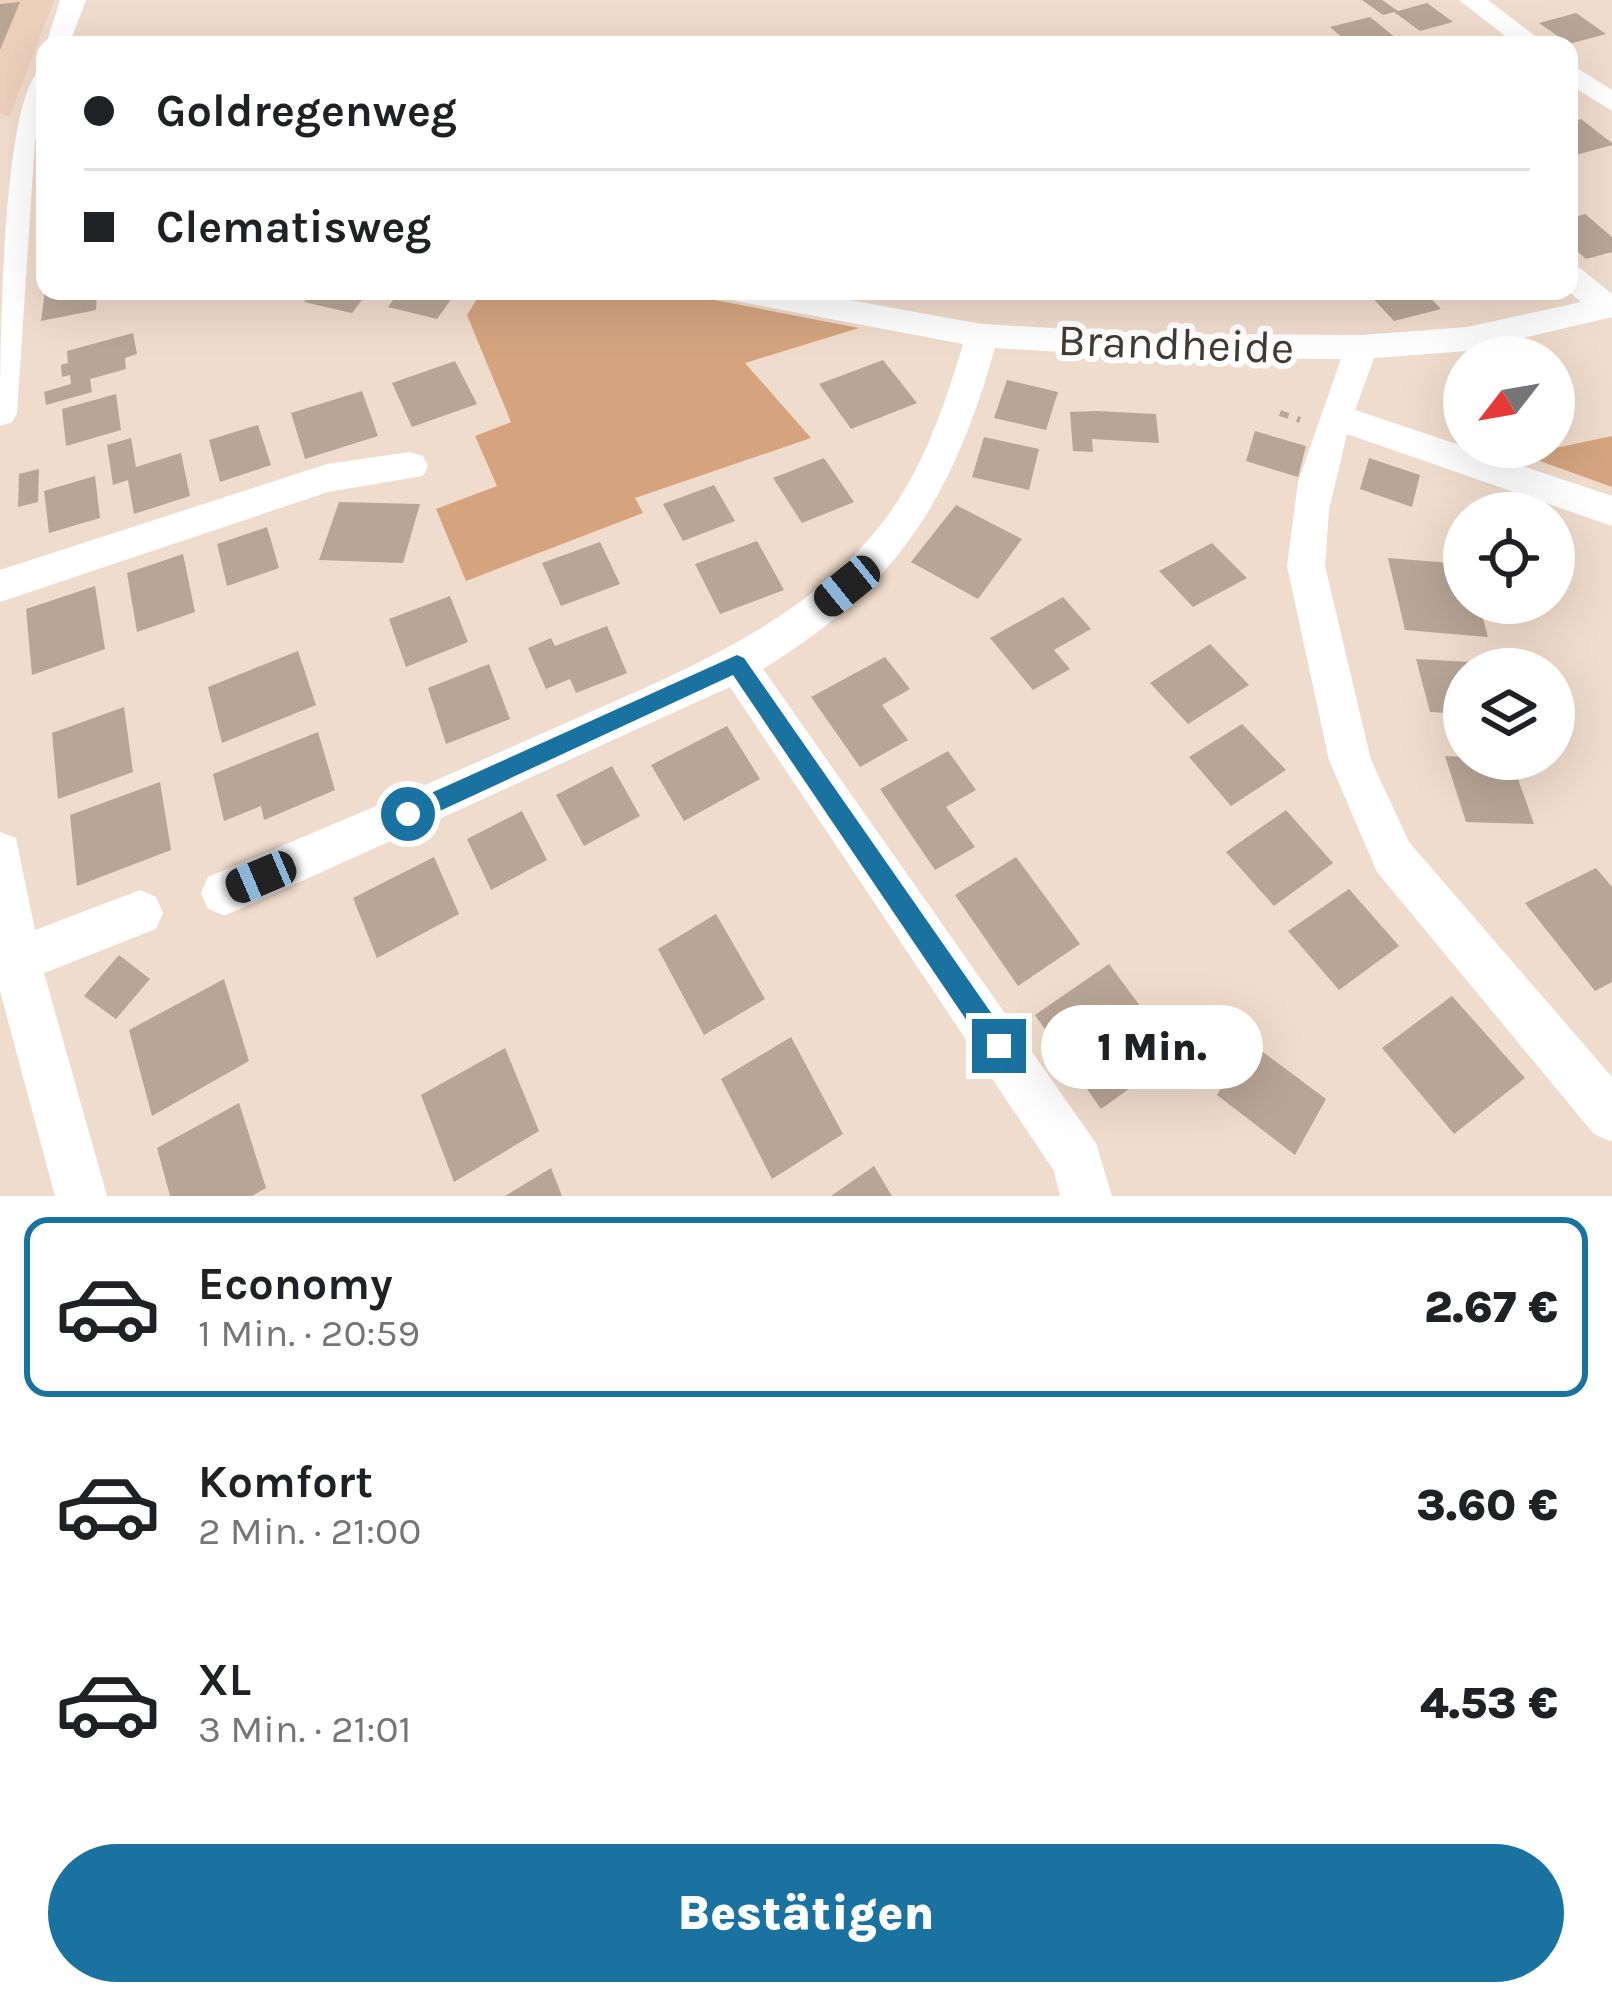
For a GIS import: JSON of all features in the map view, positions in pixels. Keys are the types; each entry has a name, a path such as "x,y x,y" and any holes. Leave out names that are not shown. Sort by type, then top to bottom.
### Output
{"street":[{"path":"59,36 73,0"},
{"path":"1472,0 1522,36"},
{"path":"1578,78 1612,103"},
{"path":"0,413 4,268 22,142 36,101"},
{"path":"1578,282 1609,307"},
{"name":"Brandheide","path":"789,300 982,336 1160,346 1362,347 1467,339 1609,307"},
{"path":"224,892 460,793 737,664 806,620 887,546 932,480 957,421 982,336"},
{"path":"1362,347 1335,416 1305,536 1306,566 1351,760 1393,856 1612,1116"},
{"name":"Brandheide","path":"1335,416 1612,511"},
{"path":"0,586 327,478 410,466"},
{"path":"737,664 1078,1161 1086,1196"},
{"path":"0,853 8,964 82,1196"},
{"path":"8,964 140,913"}],"shaded area":[{"path":"0,0 54,0 40,36 36,36 10,116 0,114"},
{"path":"476,300 714,300 859,328 745,363 811,438 635,498 643,513 466,581 436,509 497,486 475,436 511,422 467,315"},
{"path":"1612,436 1612,487 1559,468 1575,468 1575,444"}],"building":[{"path":"1362,0 1382,0 1398,11 1427,3 1453,22 1420,31 1394,12 1383,15"},
{"path":"20,2 0,50 0,4"},
{"path":"1576,13 1606,34 1578,42 1578,36 1558,36 1539,23"},
{"path":"1370,17 1394,36 1340,36 1330,27"},
{"path":"1581,119 1612,145 1578,154"},
{"path":"1585,214 1612,237 1612,252 1586,259 1578,252 1578,216"},
{"path":"44,300 97,300 96,310 41,321"},
{"path":"306,300 362,300 352,313"},
{"path":"393,300 451,300 437,319 388,307"},
{"path":"1374,300 1432,300 1441,309 1394,321"},
{"path":"133,333 137,354 125,358 126,369 90,379 92,392 46,405 44,392 71,384 70,375 62,377 67,351"},
{"path":"883,360 917,403 851,429 819,384"},
{"path":"455,361 477,404 412,427 392,383"},
{"path":"1007,380 1058,392 1046,430 994,418"},
{"path":"362,391 378,436 305,459 291,413"},
{"path":"116,394 121,430 66,446 62,409"},
{"path":"1070,412 1156,414 1159,443 1092,439 1093,452 1073,451"},
{"path":"258,425 271,465 220,482 209,440"},
{"path":"1255,431 1306,446 1298,477 1246,461"},
{"path":"984,437 1039,449 1029,490 972,477"},
{"path":"131,438 136,467 181,453 190,496 134,514 128,480 113,485 107,445"},
{"path":"824,458 854,502 802,523 773,478"},
{"path":"1369,458 1420,475 1412,507 1360,489"},
{"path":"39,469 38,502 18,507 19,474"},
{"path":"95,476 100,518 49,533 44,491"},
{"path":"714,485 735,521 683,541 663,504"},
{"path":"339,502 420,504 403,563 319,560"},
{"path":"956,505 1022,539 978,599 911,562"},
{"path":"267,527 279,568 227,586 217,544"},
{"path":"757,541 784,590 720,614 695,564"},
{"path":"600,542 620,584 561,606 542,563"},
{"path":"1212,543 1247,578 1193,607 1159,571"},
{"path":"183,554 195,612 137,632 127,573"},
{"path":"1388,558 1443,562 1443,624 1485,624 1488,637 1405,630"},
{"path":"95,586 105,649 32,675 26,609"},
{"path":"450,596 468,642 406,667 389,619"},
{"path":"1063,597 1091,629 1054,650 1070,669 1033,690 990,638"},
{"path":"607,626 627,673 576,693 570,679 546,689 528,648 551,638 555,646"},
{"path":"1210,644 1249,685 1188,724 1150,683"},
{"path":"298,651 316,705 222,743 208,687"},
{"path":"885,657 910,689 882,705 908,740 860,767 811,697"},
{"path":"1416,659 1443,660 1443,713 1430,712"},
{"path":"489,664 510,719 446,744 428,688"},
{"path":"124,707 133,772 58,799 52,733"},
{"path":"1242,724 1286,770 1231,806 1189,757"},
{"path":"727,726 760,779 684,821 651,765"},
{"path":"318,732 335,790 264,820 261,806 224,821 213,774"},
{"path":"948,751 976,790 946,807 975,847 935,870 880,789"},
{"path":"612,766 640,816 584,846 556,795"},
{"path":"1453,780 1518,780 1534,824 1466,822"},
{"path":"160,782 171,850 77,886 70,815"},
{"path":"1286,810 1333,863 1274,906 1226,852"},
{"path":"522,811 547,860 491,890 467,839"},
{"path":"434,857 459,914 377,958 353,898"},
{"path":"1016,857 1080,944 1018,986 955,895"},
{"path":"1596,868 1612,887 1612,982 1595,991 1525,903"},
{"path":"1349,889 1399,946 1339,990 1288,931"},
{"path":"716,914 765,999 704,1035 658,949"},
{"path":"119,955 150,979 116,1019 84,996"},
{"path":"1109,964 1146,1014 1111,1040 1140,1081 1101,1109 1035,1015"},
{"path":"224,979 249,1061 152,1116 129,1030"},
{"path":"1452,996 1525,1078 1454,1134 1382,1048"},
{"path":"791,1037 843,1134 772,1179 721,1079"},
{"path":"1248,1041 1326,1099 1295,1155 1217,1095"},
{"path":"505,1048 539,1131 454,1182 421,1095"},
{"path":"239,1103 266,1188 252,1196 170,1196 157,1148"},
{"path":"874,1166 892,1196 831,1196"},
{"path":"551,1168 562,1196 505,1196"}],"route":[{"path":"408,814 737,664 999,1046"}]}
